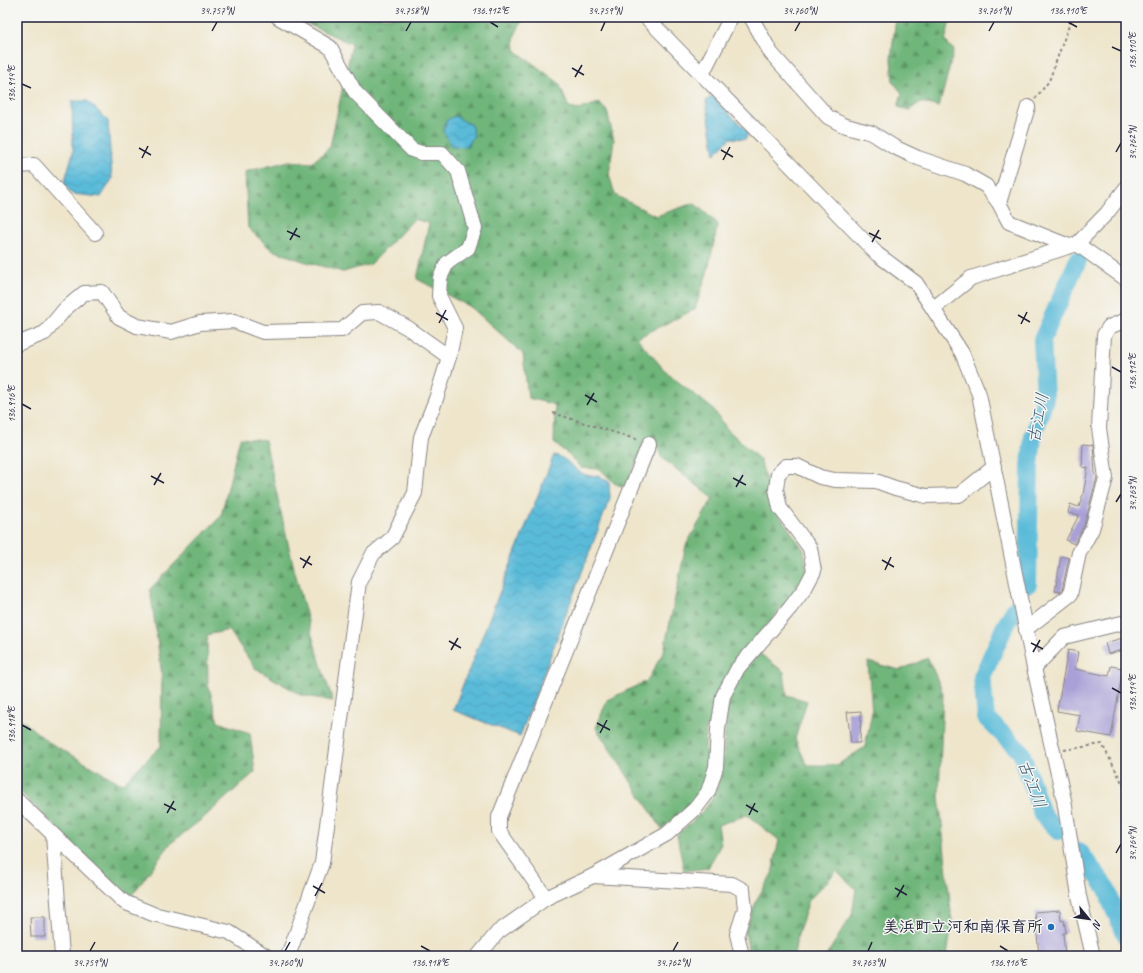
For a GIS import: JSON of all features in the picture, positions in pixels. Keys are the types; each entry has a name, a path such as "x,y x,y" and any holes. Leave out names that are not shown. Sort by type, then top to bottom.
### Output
{"street":[{"path":"278,17 330,47 355,92 412,150 421,153 442,153 458,171 475,228 468,248 447,263 440,278 439,296 455,328 449,357 436,399 421,437 415,493 392,538 373,554 359,582 322,863 288,956"},
{"path":"646,17 877,254 916,283 934,308 962,353 979,394 1034,668 1064,800 1079,896 1093,956"},
{"path":"702,74 731,17"},
{"path":"751,17 771,53 828,117 844,125 872,133 894,147 918,158 965,174 986,186 999,202 1009,222 1073,245 1126,279"},
{"path":"999,202 1028,107"},
{"path":"17,166 34,165 95,233"},
{"path":"934,308 971,278 1073,245 1107,213 1126,188"},
{"path":"17,344 45,333 65,309 84,293 102,292 120,317 137,326 171,332 200,323 234,321 263,332 342,330 362,313 379,312 408,328 449,357"},
{"path":"1026,628 1070,595 1079,553 1092,529 1106,478 1099,428 1104,335 1109,327 1126,320"},
{"path":"546,898 499,831 499,817 649,444"},
{"path":"478,956 498,932 546,898 593,876 667,834 695,809 708,792 716,767 718,728 722,696 738,668 790,608 805,588 814,571 810,548 780,508 776,489 778,474 786,466 797,466 820,476 835,480 876,481 895,488 926,496 959,495 994,467"},
{"path":"1034,668 1064,637 1126,622"},
{"path":"17,800 124,902 153,914 229,932 266,956"},
{"path":"53,835 62,956"},
{"path":"593,876 732,884 743,890 746,909 737,934 742,956"}],"path":[{"path":"1028,107 1049,81 1072,17"},
{"path":"553,413 649,444"},
{"path":"1053,751 1102,744 1126,790"}],"green space":[{"path":"292,17 524,17 514,37 515,50 559,83 568,106 577,110 599,103 607,111 614,140 609,174 615,195 656,216 694,203 718,224 708,270 695,309 637,338 667,373 713,409 727,429 760,460 776,511 804,550 807,570 801,584 736,663 713,726 706,726 705,751 713,755 704,789 688,807 662,829 596,728 607,700 647,681 664,651 686,545 713,498 661,457 654,438 646,439 625,488 614,483 600,469 581,468 568,454 554,443 555,405 528,398 523,354 472,308 417,279 429,223 414,219 371,264 343,272 303,261 272,250 248,228 245,172 289,161 312,163 330,147 352,44"},
{"path":"896,17 951,17 945,41 954,50 939,107 921,102 909,110 898,107 902,93 893,82 891,59"},
{"path":"240,438 265,440 303,604 333,701 301,695 255,668 229,630 207,635 208,684 218,722 250,733 255,772 202,819 171,843 129,899 17,789 17,716 47,741 122,784 161,746 162,675 150,589 221,516"},
{"path":"759,653 784,672 787,695 807,701 795,739 807,765 837,765 865,747 872,712 868,662 900,670 928,658 943,693 939,796 952,922 947,956 826,956 852,915 856,889 837,871 809,900 797,937 794,956 753,956 749,953 745,931 757,899 772,874 779,840 747,815 718,825 721,844 708,868 684,871 677,835 702,812 714,795 723,760 727,711 731,692 738,680"}],"water":[{"path":"712,96 748,132 746,139 730,138 715,154 706,101"},
{"path":"72,101 88,101 108,121 112,179 101,197 72,194 64,184 73,152"},
{"path":"455,116 471,125 474,136 466,147 452,146 443,131 447,120"},
{"path":"554,455 560,457 585,475 598,475 609,482 610,498 520,736 453,710"}],"building":[{"path":"1083,444 1093,445 1095,473 1097,477 1084,526 1074,544 1066,540 1079,515 1068,513 1070,504 1079,507 1083,494 1088,468 1082,467"},
{"path":"1061,556 1069,558 1062,590 1060,592 1055,591"},
{"path":"1126,637 1126,649 1108,654 1105,643"},
{"path":"1068,650 1078,652 1075,669 1109,676 1111,666 1123,668 1111,737 1077,731 1080,715 1057,711"},
{"path":"861,711 860,743 851,743 847,712"},
{"name":"美浜町立河和南保育所","path":"1060,910 1061,921 1064,920 1066,933 1063,933 1065,956 1039,956 1035,912"},
{"path":"30,917 45,917 45,937 31,937"}],"waterway":[{"name":"古江川","path":"1028,584 1030,465 1033,436 1045,399 1042,340 1078,260"},
{"name":"古江川","path":"1015,609 1005,626 982,677 986,718 1021,752 1042,814 1058,831"},
{"name":"古江川","path":"1079,851 1107,889 1112,905 1126,935"}],"place":[{"name":"美浜町立河和南保育所","path":"1051,927"}]}
